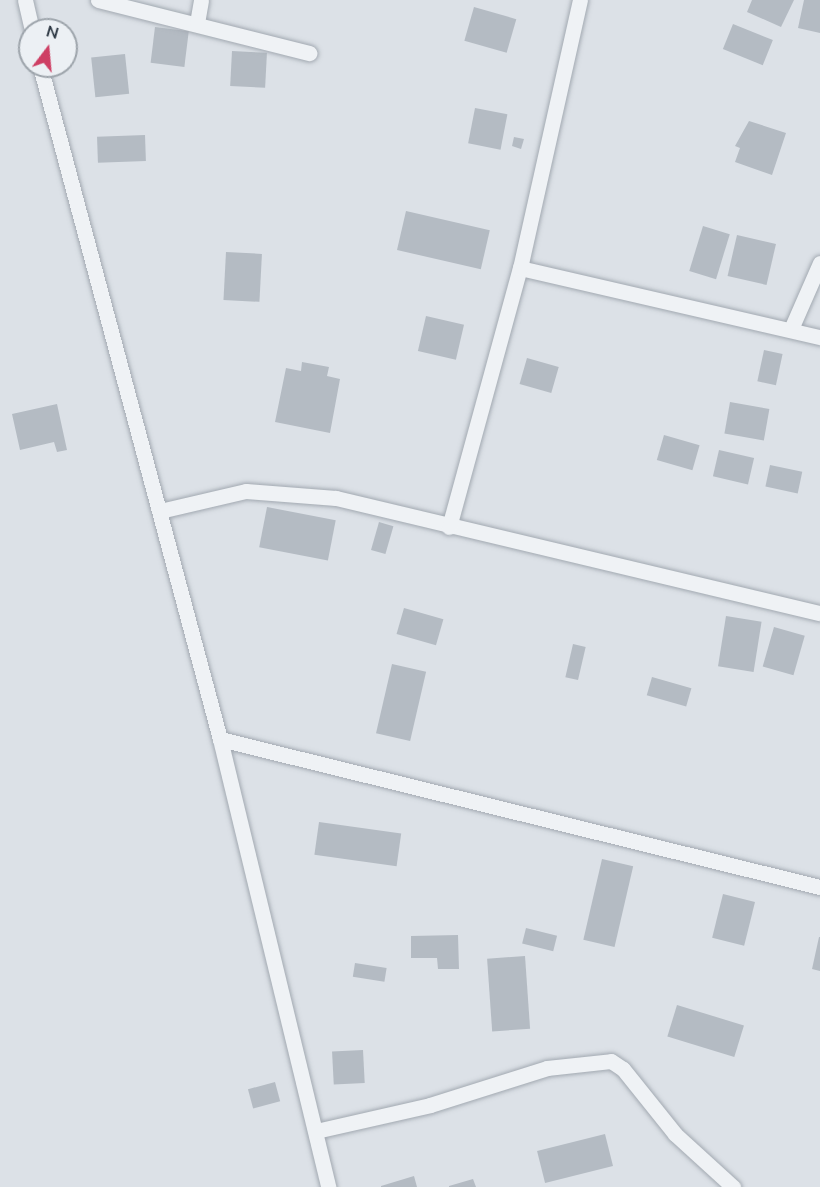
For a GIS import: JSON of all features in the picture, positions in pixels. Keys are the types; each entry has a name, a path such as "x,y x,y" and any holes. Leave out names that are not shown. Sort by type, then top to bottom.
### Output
{"street":[{"path":"25,0 29,18"},
{"path":"98,0 197,22 309,53"},
{"path":"197,22 201,0"},
{"path":"449,527 520,268 580,0"},
{"path":"43,78 139,449 160,511 220,739 255,900 316,1131 328,1187"},
{"path":"791,329 820,263"},
{"path":"520,268 820,337"},
{"path":"160,511 246,491 336,498 449,527 820,613"},
{"path":"220,739 820,886"},
{"path":"316,1131 430,1106 547,1068 611,1061 623,1069 675,1134 734,1187"}],"building":[{"path":"752,0 794,0 781,27 747,12"},
{"path":"804,0 820,0 820,33 798,28"},
{"path":"474,7 516,19 507,53 464,41"},
{"path":"733,24 773,40 763,65 723,49"},
{"path":"155,27 189,31 184,67 151,63"},
{"path":"232,51 267,53 265,88 230,86"},
{"path":"125,54 129,94 95,97 91,58"},
{"path":"475,108 507,114 501,150 468,143"},
{"path":"749,121 786,133 772,175 735,162 740,148 735,146"},
{"path":"145,135 146,161 98,163 97,137"},
{"path":"514,137 524,139 521,149 512,146"},
{"path":"406,211 490,230 481,269 397,250"},
{"path":"703,226 730,234 716,279 689,271"},
{"path":"737,235 776,244 767,285 728,276"},
{"path":"226,252 262,254 259,302 223,300"},
{"path":"426,316 464,325 456,360 418,351"},
{"path":"764,350 783,354 776,385 757,381"},
{"path":"527,358 559,367 551,393 520,384"},
{"path":"302,362 329,367 327,376 340,379 330,433 275,422 286,368 301,371"},
{"path":"730,402 769,409 764,440 724,434"},
{"path":"57,404 67,450 57,452 54,442 20,450 12,414"},
{"path":"664,435 700,445 692,470 657,460"},
{"path":"719,450 754,458 748,484 713,476"},
{"path":"770,465 802,472 798,493 765,487"},
{"path":"267,507 336,520 328,561 259,547"},
{"path":"379,522 393,526 385,554 371,550"},
{"path":"404,608 443,619 436,645 397,634"},
{"path":"726,616 762,622 754,672 718,666"},
{"path":"774,627 805,636 793,675 763,666"},
{"path":"573,644 586,647 578,680 565,677"},
{"path":"392,664 426,672 410,741 376,733"},
{"path":"652,677 691,688 686,707 647,695"},
{"path":"319,822 401,834 397,866 314,855"},
{"path":"602,859 633,866 615,947 583,940"},
{"path":"723,894 755,902 744,946 712,938"},
{"path":"526,928 557,936 553,951 522,944"},
{"path":"458,935 459,969 438,969 437,958 411,958 411,936"},
{"path":"820,937 820,971 812,969"},
{"path":"525,956 530,1029 492,1031 487,959"},
{"path":"355,963 387,968 384,982 353,977"},
{"path":"677,1005 744,1025 734,1057 667,1037"},
{"path":"363,1050 365,1083 334,1085 332,1052"},
{"path":"275,1082 280,1101 253,1109 248,1089"},
{"path":"605,1134 613,1166 545,1183 537,1151"},
{"path":"414,1176 417,1187 381,1187 381,1186"},
{"path":"473,1179 476,1187 449,1187 449,1186"}]}
